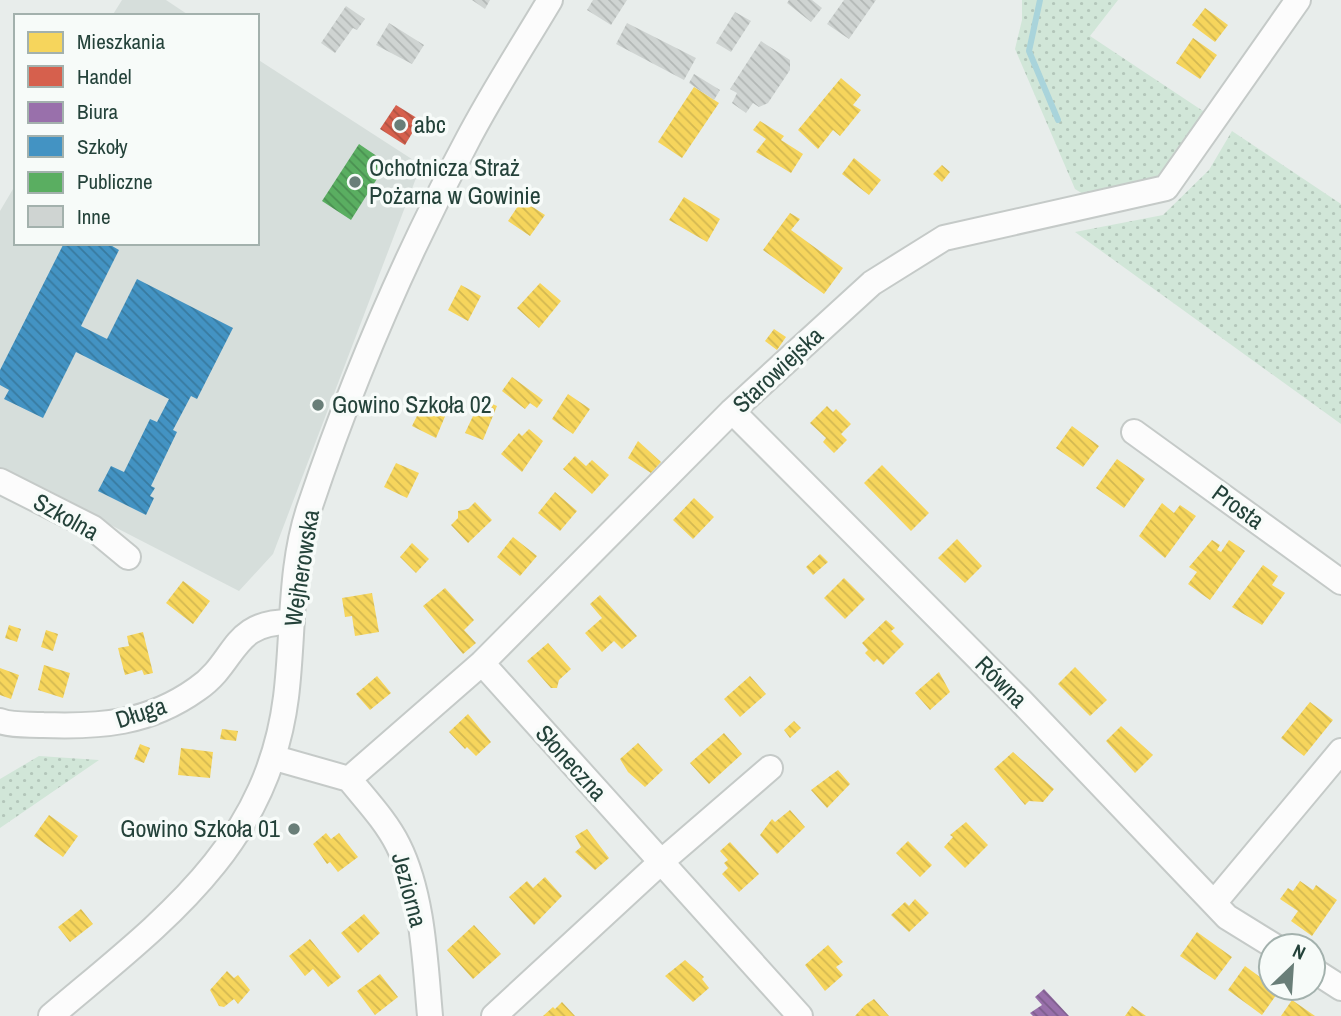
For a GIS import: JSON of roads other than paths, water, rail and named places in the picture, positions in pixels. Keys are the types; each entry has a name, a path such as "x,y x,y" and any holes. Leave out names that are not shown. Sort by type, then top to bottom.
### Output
{"street":[{"name":"Wejherowska","path":"51,1016 183,903 214,868 248,816 275,758 286,697 299,556 308,511 366,359 421,233 467,140 550,0"},
{"name":"Starowiejska","path":"349,779 482,663 732,411 872,283 944,238 1166,188 1298,0"},
{"name":"Równa","path":"732,411 1020,700 1227,917 1257,936"},
{"name":"Prosta","path":"1134,432 1341,582"},
{"name":"Szkolna","path":"0,481 93,528 128,557"},
{"name":"Długa","path":"0,722 100,727 159,712 199,688 246,633 267,621 292,622"},
{"name":"Słoneczna","path":"482,663 800,1016"},
{"path":"1214,903 1341,751"},
{"path":"275,758 349,779"},
{"path":"494,1016 661,862 770,768"},
{"name":"Jeziorna","path":"349,779 398,845 413,892 424,952 430,1016"}],"waterway":[{"path":"1040,0 1029,51 1058,120"}],"place":[{"name":"abc","path":"400,125"},
{"name":"Ochotnicza Straż Pożarna w Gowinie","path":"355,182"},
{"name":"Gowino Szkoła 02","path":"318,405"},
{"name":"Gowino Szkoła 01","path":"294,829"}]}
